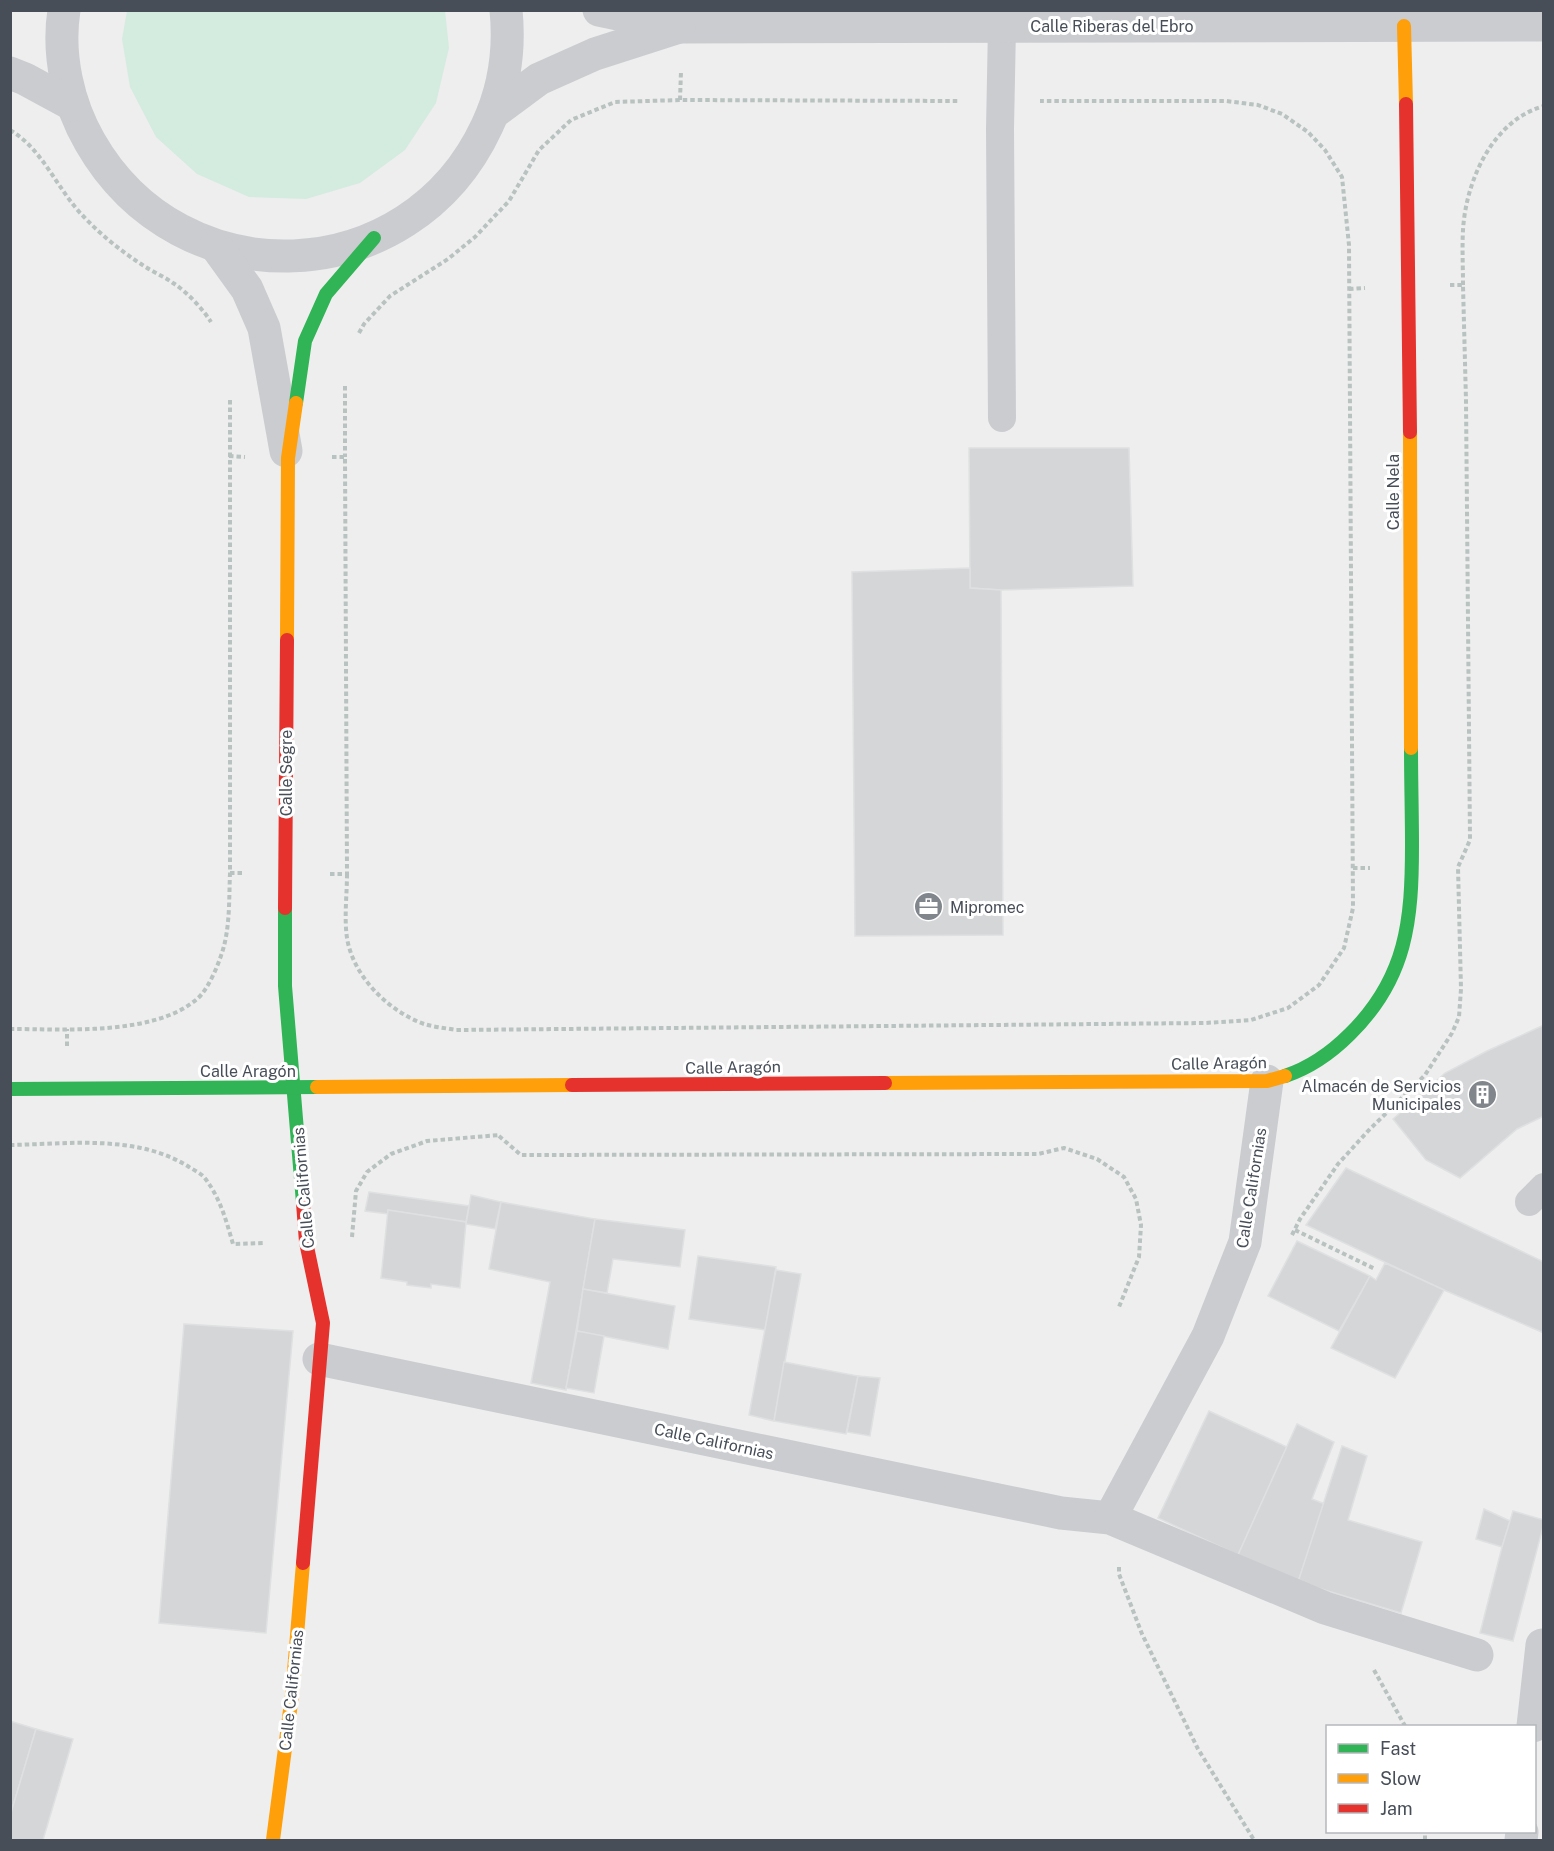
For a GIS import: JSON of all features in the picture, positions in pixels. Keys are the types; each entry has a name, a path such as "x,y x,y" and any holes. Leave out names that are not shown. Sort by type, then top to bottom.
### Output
{"street":[{"path":"64,10 62,46 73,105 99,158 118,182 162,221 189,236 216,246 256,255 296,256 336,250 374,238 406,221 442,191 458,174 478,145 493,113 502,83 507,52 506,10"},
{"name":"Calle Riberas del Ebro","path":"598,10 681,27 1544,26"},
{"name":"Calle Nela","path":"1401,958 1408,928 1412,867 1409,298 1404,26"},
{"name":"Calle Riberas del Ebro","path":"493,113 539,78 595,54 681,27"},
{"path":"10,74 25,79 73,105"},
{"name":"Calle Segre","path":"294,1088 285,986 288,458 305,341 326,294 374,238"},
{"name":"Calle Segre","path":"216,246 247,290 264,328 288,458"},
{"name":"Calle Aragón","path":"10,1089 1267,1081 1297,1072 1324,1056 1360,1027 1385,992 1401,958"},
{"name":"Calle Californias","path":"1115,1520 1188,1370 1209,1336 1245,1242 1267,1081"},
{"name":"Calle Californias","path":"273,1840 292,1695 322,1323 306,1242 294,1088"},
{"name":"Calle Californias","path":"320,1359 1061,1514 1115,1520 1325,1608 1476,1654"},
{"path":"1533,1725 1543,1636"}],"lane":[{"path":"1002,26 1002,418"}],"path":[{"path":"347,873 347,939 358,968 375,991 399,1011 424,1024 456,1030 1205,1023 1251,1020 1288,1008 1319,985 1344,948 1353,908 1349,245 1342,177 1325,150 1308,132 1282,114 1258,105 1226,101 680,100 615,102 571,120 539,150 509,201 475,237 448,259 390,296 364,324 354,341"},
{"path":"1463,285 1463,227 1472,182 1495,138 1528,110 1544,106"},
{"path":"10,129 18,134 40,158 83,216 142,266 174,283 205,312 216,330"},
{"path":"345,379 345,457"},
{"path":"10,1029 140,1025 174,1014 199,998 217,968 228,926 230,873 230,388"},
{"path":"499,1086 499,1136"},
{"path":"306,1242 351,1241 356,1191 367,1172 392,1154 427,1141 499,1136 521,1155 1038,1154 1064,1148 1097,1159 1124,1177 1136,1199 1141,1226 1139,1257 1119,1307"},
{"path":"10,1144 111,1143 142,1148 175,1158 203,1176 222,1206 233,1244"},
{"path":"1294,1230 1374,1269"},
{"path":"1115,1520 1119,1574 1142,1634 1198,1749 1254,1840"}],"green space":[{"path":"445,10 449,48 436,103 405,150 360,183 306,199 249,197 197,174 156,137 130,87 122,39 127,11"}],"building":[{"path":"969,448 1129,448 1133,586 1001,590 970,588"},
{"path":"970,568 970,588 1001,590 1003,935 855,936 852,572"},
{"name":"Almacén de Servicios Municipales","path":"1544,1025 1544,1116 1517,1129 1460,1178 1426,1160 1393,1119 1445,1073"},
{"path":"1346,1168 1544,1262 1544,1333 1444,1290 1306,1225"},
{"path":"369,1192 469,1206 466,1222 388,1210 388,1214 365,1211"},
{"path":"471,1195 501,1202 495,1229 466,1224"},
{"path":"501,1202 595,1219 566,1390 531,1383 550,1282 489,1269"},
{"path":"388,1210 466,1222 460,1288 431,1284 431,1288 407,1285 407,1282 381,1278"},
{"path":"595,1219 685,1230 680,1267 613,1259 607,1293 583,1289"},
{"path":"1297,1241 1370,1276 1339,1331 1268,1296"},
{"path":"698,1256 776,1267 765,1330 689,1319"},
{"path":"1385,1263 1444,1290 1395,1378 1331,1348 1370,1276 1376,1280"},
{"path":"776,1270 801,1274 774,1421 749,1415"},
{"path":"583,1289 675,1306 668,1349 577,1331"},
{"path":"184,1324 293,1331 266,1633 159,1623"},
{"path":"577,1331 604,1336 594,1393 566,1388"},
{"path":"784,1362 858,1376 846,1434 774,1421"},
{"path":"858,1376 880,1378 870,1436 847,1432"},
{"path":"1209,1411 1287,1447 1238,1555 1158,1518"},
{"path":"1297,1424 1334,1442 1312,1499 1325,1504 1298,1582 1238,1555"},
{"path":"1342,1446 1367,1456 1348,1520 1422,1542 1401,1613 1298,1582"},
{"path":"1484,1509 1510,1521 1502,1547 1476,1539"},
{"path":"1513,1511 1544,1520 1544,1523 1513,1641 1480,1633"},
{"path":"10,1721 36,1729 10,1816"},
{"path":"36,1729 73,1739 43,1840 10,1840 10,1816"}],"traffic: fast":[{"path":"296,403 305,341 326,294 374,238"},
{"path":"1285,1076 1320,1059 1350,1034 1369,1013 1395,969 1407,923 1412,872 1411,748"},
{"path":"285,908 285,986 303,1203"},
{"path":"10,1089 317,1087"}],"traffic: slow":[{"path":"1404,26 1406,104"},
{"path":"287,640 288,458 296,403"},
{"path":"1410,432 1411,748"},
{"path":"885,1083 1267,1081 1285,1076"},
{"path":"317,1087 572,1085"},
{"path":"273,1840 292,1695 303,1563"}],"traffic: jam":[{"path":"1406,104 1410,432"},
{"path":"285,908 287,640"},
{"path":"572,1085 885,1083"},
{"path":"303,1203 306,1242 323,1323 303,1563"}],"place":[{"name":"Mipromec","path":"929,907"},
{"name":"Almacén de Servicios Municipales","path":"1482,1095"}]}
